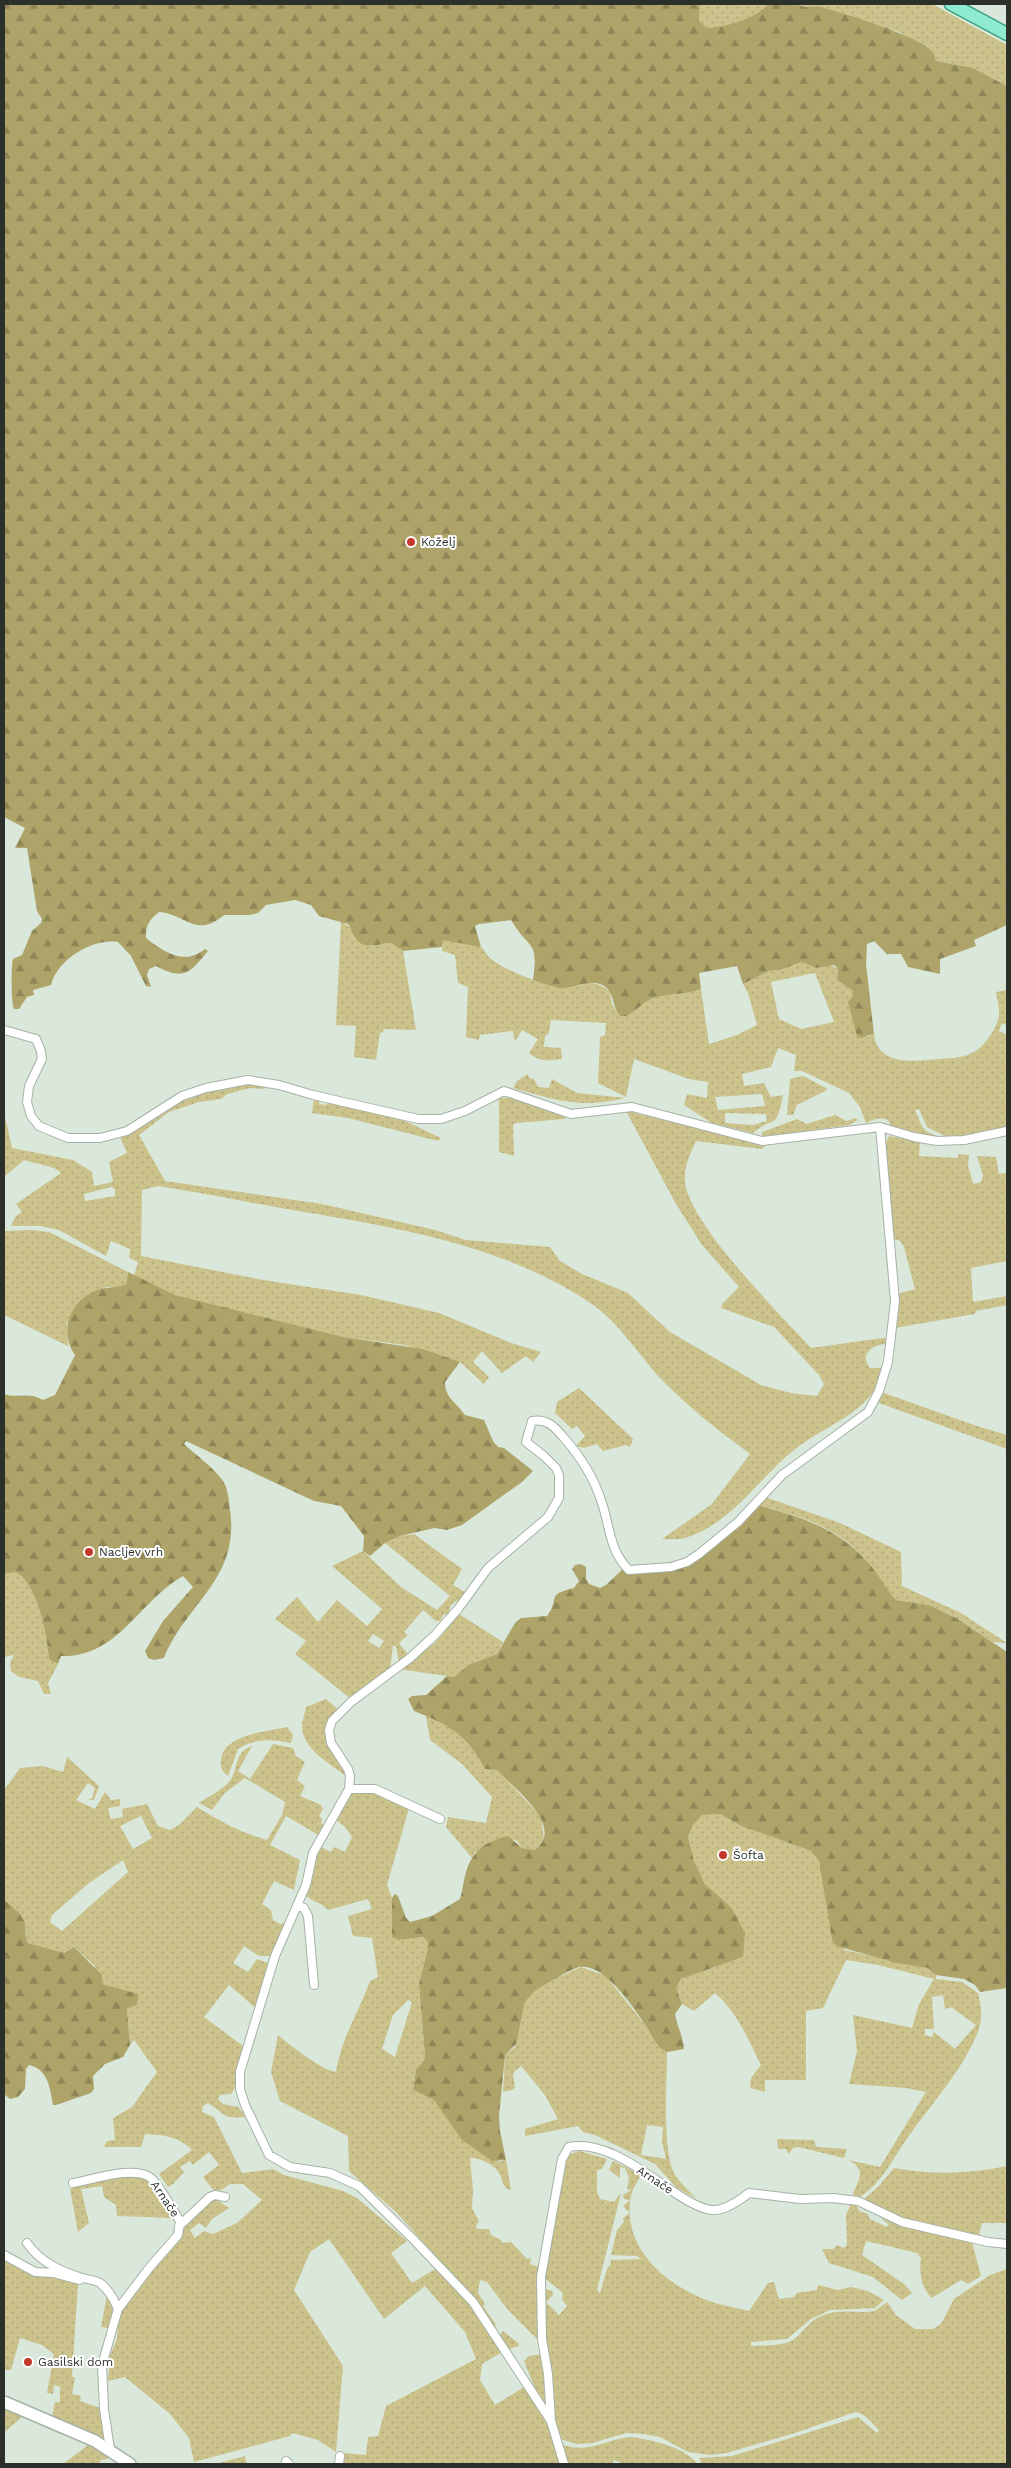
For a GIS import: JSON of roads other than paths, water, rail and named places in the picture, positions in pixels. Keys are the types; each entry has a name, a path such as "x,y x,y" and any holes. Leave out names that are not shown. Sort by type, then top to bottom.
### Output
{"main road":[{"path":"951,4 1007,34"}],"street":[{"path":"4,1030 36,1039 42,1059 29,1086 27,1102 31,1116 39,1126 68,1138 100,1138 127,1131 182,1096 206,1088 248,1080 279,1085 313,1095 418,1119 441,1119 465,1110 504,1091 571,1114 632,1107 762,1141 880,1127 914,1137 937,1141 964,1140 1007,1131"},
{"path":"564,2464 551,2421 473,2302 414,2240 358,2186 330,2173 290,2167 269,2155 250,2117 240,2089 240,2072 275,1956 306,1885 313,1853 349,1789 350,1776 348,1769 330,1743 329,1730 332,1721 351,1702 410,1658 435,1636 458,1609 488,1568 514,1543 542,1524 559,1498 558,1475 556,1468 526,1442 532,1421 541,1419 553,1426 584,1460 601,1499 618,1560 629,1570 671,1567 686,1562 699,1554 738,1522 782,1475 868,1412 879,1391 888,1362 895,1301 880,1127"},
{"path":"349,1789 375,1789 440,1819"},
{"path":"298,1905 304,1908 308,1916 314,1985"},
{"name":"Arnače","path":"551,2421 548,2374 542,2339 541,2277 562,2159 569,2147 579,2146 622,2159 688,2202 712,2210 738,2202 749,2193 800,2199 832,2198 858,2201 902,2222 988,2242 1007,2244"},
{"name":"Arnače","path":"73,2184 110,2174 142,2172 151,2178 180,2221 178,2235 150,2267 118,2309 102,2365 104,2409 110,2449"},
{"path":"179,2226 210,2197 215,2195 225,2197"},
{"path":"27,2243 34,2253 45,2262 99,2282 113,2297 118,2309"},
{"path":"4,2255 35,2272 53,2273 73,2280 90,2280"},
{"path":"4,2402 64,2426 110,2449 130,2464"}],"place":[{"name":"Koželj","path":"411,542"},
{"name":"Nacljev vrh","path":"89,1552"},
{"name":"Šofta","path":"723,1855"},
{"name":"Gasilski dom","path":"28,2362"}]}
